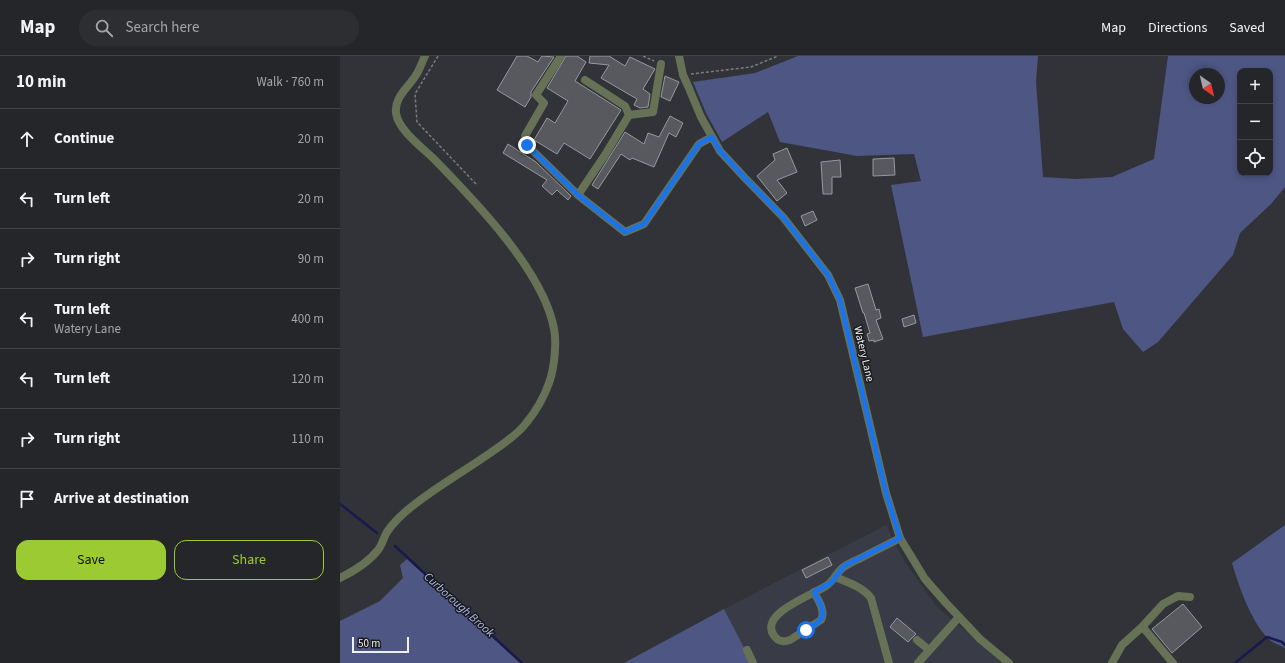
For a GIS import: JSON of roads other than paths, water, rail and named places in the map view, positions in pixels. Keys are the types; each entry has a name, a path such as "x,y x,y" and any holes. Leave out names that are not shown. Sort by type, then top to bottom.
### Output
{"street":[{"path":"340,578 366,563 379,549 388,531 405,512 505,443 526,424 539,405 549,383 555,353 554,330 547,303 533,278 509,243 458,183 413,139 400,124 396,113 397,102 400,95 416,74 425,56"},
{"path":"561,56 536,95 544,103 525,136 527,145 578,195 625,232 644,224 699,144 712,137"},
{"name":"Watery Lane","path":"679,56 683,75 720,151 783,217 828,275 834,286 840,300 886,493 900,538 925,579 980,639 1009,663"},
{"path":"628,115 653,112 661,64"},
{"path":"585,80 624,106 628,115"},
{"path":"578,195 605,155 628,115"},
{"path":"814,592 823,612 823,617 821,620 790,640 784,642 778,640 774,636 771,626 775,616 794,603 814,592 831,583 844,566 900,538"},
{"path":"835,577 868,593 871,598 889,663"},
{"path":"1112,663 1122,645 1142,627 1163,604 1178,596 1190,597"},
{"path":"918,663 959,617"},
{"path":"1142,627 1173,663"},
{"path":"917,640 929,650"},
{"path":"747,650 753,663"}],"waterway":[{"name":"Curborough Brook","path":"340,504 377,533"},
{"name":"Curborough Brook","path":"395,546 522,663"},
{"path":"1235,663 1267,637 1282,642 1285,645"}]}
